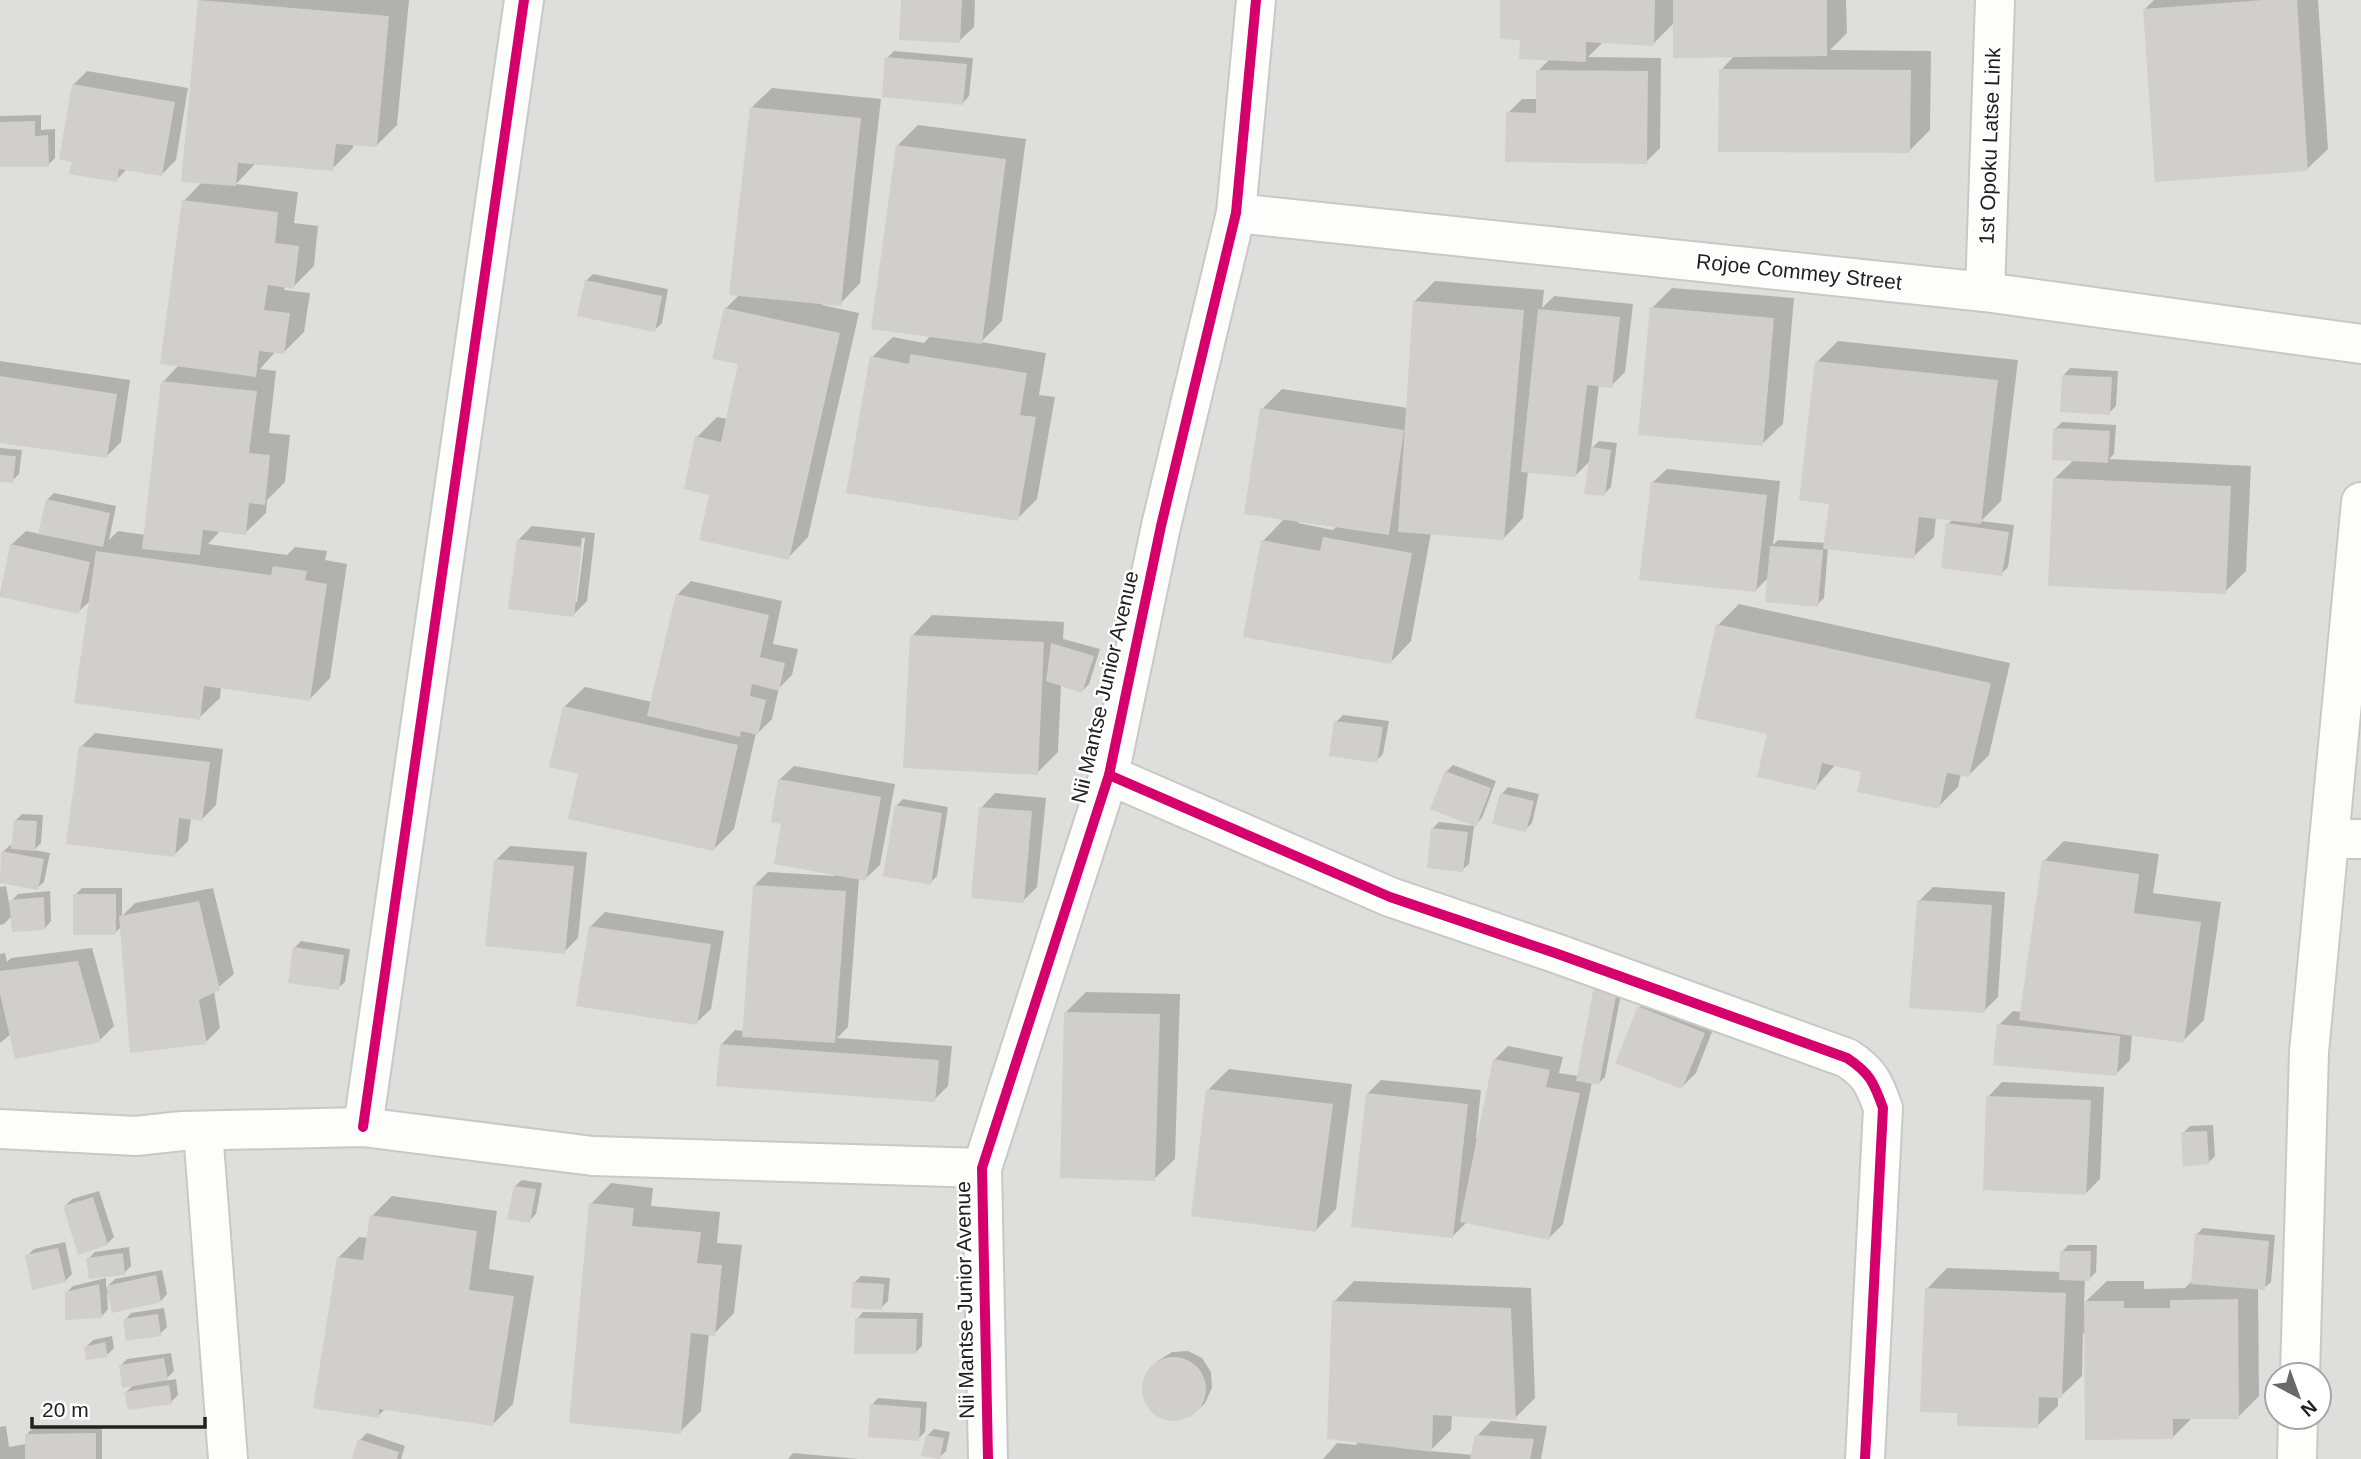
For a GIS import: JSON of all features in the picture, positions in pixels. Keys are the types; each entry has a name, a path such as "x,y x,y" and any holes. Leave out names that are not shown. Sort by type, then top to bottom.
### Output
{"street":[{"path":"363,1127 524,0"},
{"name":"Nii Mantse Junior Avenue","path":"988,1459 982,1168 1109,775 1161,526 1236,213 1256,0"},
{"name":"1st Opoku Latse Link","path":"1985,292 1995,0"},
{"name":"Rojoe Commey Street","path":"1236,213 1985,292 2361,344"},
{"path":"2300,1361 2309,1052 2345,839 2361,502"},
{"path":"1109,775 1390,897 1847,1058 1865,1069 1875,1085 1882,1108 1866,1459"},
{"path":"0,1129 136,1136 203,1131 363,1127 593,1156 982,1168"},
{"path":"203,1131 228,1459"},
{"path":"2297,1459 2298,1431"}],"shaded area":[{"path":"0,0 2361,0 2361,1459 0,1459"}],"building":[{"path":"198,0 389,16 377,147 336,144 333,171 238,163 236,186 181,182"},
{"path":"901,0 962,0 960,43 899,40"},
{"path":"1500,0 1655,0 1654,46 1586,42 1586,62 1519,59 1520,40 1500,39"},
{"path":"1673,0 1827,0 1827,56 1673,58"},
{"path":"2297,0 2308,171 2155,182 2143,9"},
{"path":"885,57 967,64 963,105 882,97"},
{"path":"1719,69 1911,70 1910,153 1718,152"},
{"path":"1536,70 1648,71 1647,164 1505,162 1506,112 1536,113"},
{"path":"72,84 175,102 162,176 119,169 117,182 69,174 72,162 59,159"},
{"path":"750,107 861,118 841,306 729,295"},
{"path":"35,121 35,136 48,135 49,167 0,167 0,122"},
{"path":"896,145 1006,159 982,344 871,329"},
{"path":"182,200 278,212 275,243 299,246 294,289 268,285 264,310 290,313 284,354 259,351 256,377 160,364"},
{"path":"585,280 662,296 655,332 577,316"},
{"path":"1413,301 1524,310 1504,540 1398,532"},
{"path":"1650,307 1774,318 1763,446 1638,435"},
{"path":"724,308 840,333 789,560 699,540 709,495 684,489 695,436 721,442 738,364 712,359"},
{"path":"1538,309 1620,317 1612,388 1587,385 1576,477 1521,472"},
{"path":"910,354 1027,373 1020,415 1036,417 1018,521 846,493 870,356 909,364"},
{"path":"1815,361 1998,380 1981,524 1919,517 1914,559 1823,549 1829,504 1799,500"},
{"path":"2062,375 2112,377 2110,415 2060,412"},
{"path":"0,376 117,394 107,458 0,443"},
{"path":"161,381 257,391 249,453 270,455 265,505 249,503 246,535 203,530 200,555 142,549"},
{"path":"1260,408 1404,430 1389,535 1244,514"},
{"path":"2053,428 2110,431 2108,463 2052,460"},
{"path":"1591,447 1611,450 1605,496 1584,494"},
{"path":"0,455 16,456 13,483 0,482"},
{"path":"2053,478 2231,486 2226,594 2048,586"},
{"path":"1651,482 1767,495 1756,592 1639,580"},
{"path":"46,499 110,513 103,547 38,534"},
{"path":"1946,523 2009,532 2002,576 1941,568"},
{"path":"1323,537 1412,553 1391,664 1243,637 1261,540 1320,551"},
{"path":"517,539 582,547 574,617 508,609"},
{"path":"10,544 90,562 79,614 0,597"},
{"path":"1770,546 1823,550 1818,607 1765,602"},
{"path":"96,551 271,575 273,566 307,571 305,580 327,584 310,701 204,686 200,720 74,703"},
{"path":"676,594 769,615 760,657 785,663 779,691 752,684 750,696 766,700 758,735 741,731 740,737 647,716"},
{"path":"1716,624 1991,683 1969,777 1947,773 1939,809 1857,792 1861,772 1822,763 1816,790 1757,777 1767,734 1695,718"},
{"path":"910,635 1044,642 1038,775 903,768"},
{"path":"1051,643 1094,656 1082,693 1046,681"},
{"path":"563,706 738,745 714,851 568,819 578,774 549,767"},
{"path":"1334,721 1383,727 1377,763 1329,756"},
{"path":"79,746 210,762 202,821 179,818 175,857 66,844"},
{"path":"1445,771 1491,788 1476,827 1430,809"},
{"path":"778,779 881,797 866,881 774,864 781,824 771,822"},
{"path":"1500,793 1534,801 1526,832 1492,824"},
{"path":"895,805 942,813 931,885 883,876"},
{"path":"979,807 1032,811 1024,903 971,898"},
{"path":"14,820 37,821 35,851 11,849"},
{"path":"1431,828 1468,832 1463,872 1427,868"},
{"path":"1,851 44,859 38,890 0,883"},
{"path":"494,859 574,866 565,954 485,946"},
{"path":"2042,860 2139,874 2134,913 2201,922 2184,1043 2019,1020"},
{"path":"753,885 846,891 835,1043 742,1037"},
{"path":"73,894 116,894 116,935 73,935"},
{"path":"44,897 45,930 12,932 9,900"},
{"path":"1917,900 1992,905 1985,1013 1909,1008"},
{"path":"199,901 220,990 199,1000 207,1044 130,1053 119,916"},
{"path":"589,926 711,944 697,1025 576,1006"},
{"path":"293,947 344,955 339,990 288,983"},
{"path":"78,961 101,1042 15,1059 0,994 0,971"},
{"path":"1594,986 1617,991 1599,1085 1576,1081"},
{"path":"1638,1006 1705,1033 1682,1089 1615,1063"},
{"path":"1064,1012 1160,1014 1155,1181 1060,1178"},
{"path":"1997,1024 2120,1036 2117,1076 1993,1065"},
{"path":"720,1044 939,1060 935,1102 716,1086"},
{"path":"1493,1059 1550,1070 1546,1087 1580,1093 1549,1240 1460,1222"},
{"path":"1206,1089 1333,1104 1316,1232 1191,1216"},
{"path":"1366,1093 1468,1104 1453,1238 1351,1227"},
{"path":"1986,1096 2091,1100 2086,1195 1983,1190"},
{"path":"2207,1131 2209,1164 2183,1167 2181,1132"},
{"path":"514,1186 536,1189 530,1223 507,1219"},
{"path":"93,1197 108,1245 78,1255 63,1206"},
{"path":"589,1203 634,1208 632,1226 701,1232 697,1263 722,1265 715,1336 691,1333 681,1434 569,1423"},
{"path":"370,1215 477,1231 469,1290 514,1296 493,1426 379,1409 379,1418 313,1408 337,1257 363,1260"},
{"path":"2195,1234 2269,1241 2265,1290 2191,1284"},
{"path":"58,1248 66,1282 32,1290 25,1255"},
{"path":"2060,1251 2091,1251 2090,1281 2059,1280"},
{"path":"123,1253 125,1275 89,1279 86,1258"},
{"path":"156,1275 161,1302 112,1313 106,1286"},
{"path":"853,1282 884,1284 882,1310 851,1308"},
{"path":"99,1284 102,1318 65,1320 65,1292"},
{"path":"1925,1288 2066,1293 2062,1398 2039,1397 2038,1428 1957,1426 1957,1413 1920,1412"},
{"path":"2238,1299 2239,1419 2173,1419 2173,1439 2085,1440 2084,1301 2124,1301 2124,1308 2170,1308 2170,1300"},
{"path":"1332,1301 1511,1308 1516,1420 1433,1415 1432,1452 1327,1439"},
{"path":"158,1314 161,1336 126,1341 123,1319"},
{"path":"855,1318 917,1319 916,1354 854,1354"},
{"path":"105,1342 108,1357 86,1360 84,1347"},
{"path":"1168,1357 1180,1357 1197,1366 1204,1377 1204,1401 1197,1412 1180,1421 1168,1421 1156,1416 1147,1407 1142,1395 1142,1383 1147,1371 1156,1362"},
{"path":"164,1358 168,1380 122,1388 119,1365"},
{"path":"169,1385 172,1404 128,1410 124,1392"},
{"path":"870,1404 921,1408 919,1441 868,1437"},
{"path":"96,1433 96,1459 25,1459 25,1434"},
{"path":"926,1435 944,1438 940,1459 921,1456"},
{"path":"1475,1435 1534,1439 1530,1459 1470,1459"},
{"path":"358,1439 399,1452 397,1459 352,1459"}],"cycle path":[{"path":"363,1127 524,0"},
{"path":"988,1459 982,1168 1109,775 1161,526 1236,213 1256,0"},
{"path":"1109,775 1390,897 1847,1058 1861,1069 1874,1085 1883,1108 1865,1459"}]}
